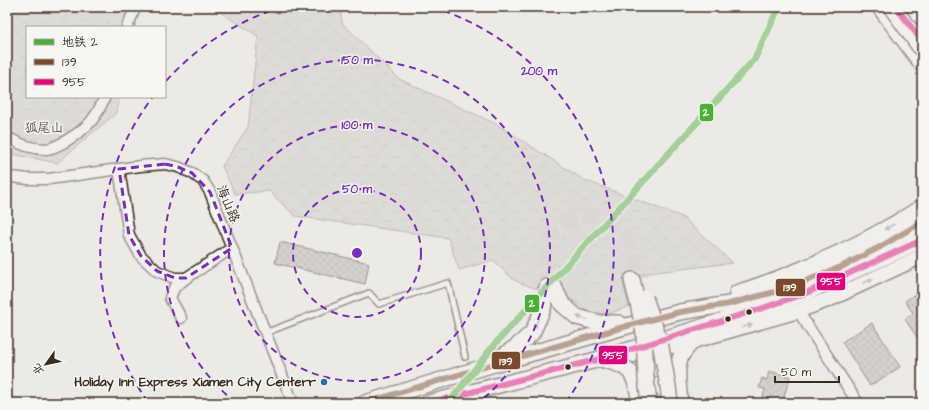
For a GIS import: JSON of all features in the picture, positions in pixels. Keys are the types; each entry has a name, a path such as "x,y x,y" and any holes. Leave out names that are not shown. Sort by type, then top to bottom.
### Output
{"main road":[{"path":"879,7 922,65"},
{"path":"891,7 922,50"},
{"path":"894,27 892,18 895,7"},
{"path":"895,7 922,41"},
{"path":"913,7 922,19"},
{"path":"365,403 491,365 639,328 797,271 847,249 922,207"},
{"path":"640,354 806,293 922,222"},
{"path":"843,271 922,233"},
{"path":"680,312 729,304 786,289 843,271 922,240"},
{"path":"600,359 640,354 693,341 798,311 830,299 922,256"},
{"path":"637,279 641,299 658,354 664,401"},
{"path":"491,365 532,333 543,309 550,287 562,304 577,317 599,323 639,328"},
{"path":"641,299 639,328 646,378 643,402"},
{"path":"437,402 600,359 763,308"},
{"path":"639,328 654,376 664,401"},
{"path":"680,403 679,363 682,355 693,341"},
{"path":"600,359 616,363 627,369 636,381 643,402"},
{"path":"664,401 666,384 669,376 679,363"},
{"path":"643,402 641,395 644,391 660,385 664,387 664,401"}],"street":[{"path":"127,26 134,11 133,7"},
{"path":"7,137 33,148 46,150 60,145 78,133 95,118 105,98"},
{"name":"海山路","path":"7,175 11,177 28,179 49,179 165,164 178,167 192,173 203,181 210,192 293,403"},
{"path":"119,169 129,235 141,256 156,271 175,278 186,278"},
{"path":"181,318 170,298 174,288 186,278 232,248"},
{"path":"798,311 858,403"}],"lane":[{"path":"265,333 369,293 380,304 448,283 465,357"}],"highlighted area":[{"path":"165,164 178,167 192,173 210,192 232,248 186,278 175,278 157,271 141,256 129,235 119,169"}],"green space":[{"name":"狐尾山","path":"7,7 139,7 135,26 26,26 26,98 120,98 116,113 57,163 7,153"},
{"path":"212,7 340,7 342,23 399,79 496,124 584,180 682,217 733,263 648,273 622,280 629,306 609,314 589,312 569,298 560,283 534,288 514,280 493,260 459,270 448,238 295,216 269,191 235,194 222,166 248,127 258,36"}],"building":[{"path":"280,242 369,263 365,284 275,263"},
{"path":"922,290 922,336 918,339 905,319 913,313 905,301"},
{"path":"872,323 900,367 870,386 842,342"},
{"path":"769,371 790,377 782,403 761,403 765,389 759,388 762,378 767,380"}],"tunnel":[{"path":"547,287 544,264 548,238 563,223 582,215 597,216 609,221 624,235 632,250 641,278"}],"metro line":[{"name":"2","path":"449,403 494,345 754,60 779,7"}],"transit line":[{"name":"955","path":"896,7 922,41"},
{"name":"139","path":"365,403 634,324 680,312 729,304 786,289 841,267 880,247 922,222"},
{"name":"955","path":"429,403 600,359 763,308 806,293 922,240"}],"place":[{"name":"Holiday Inn Express Xiamen City Centerr","path":"324,382"}]}
